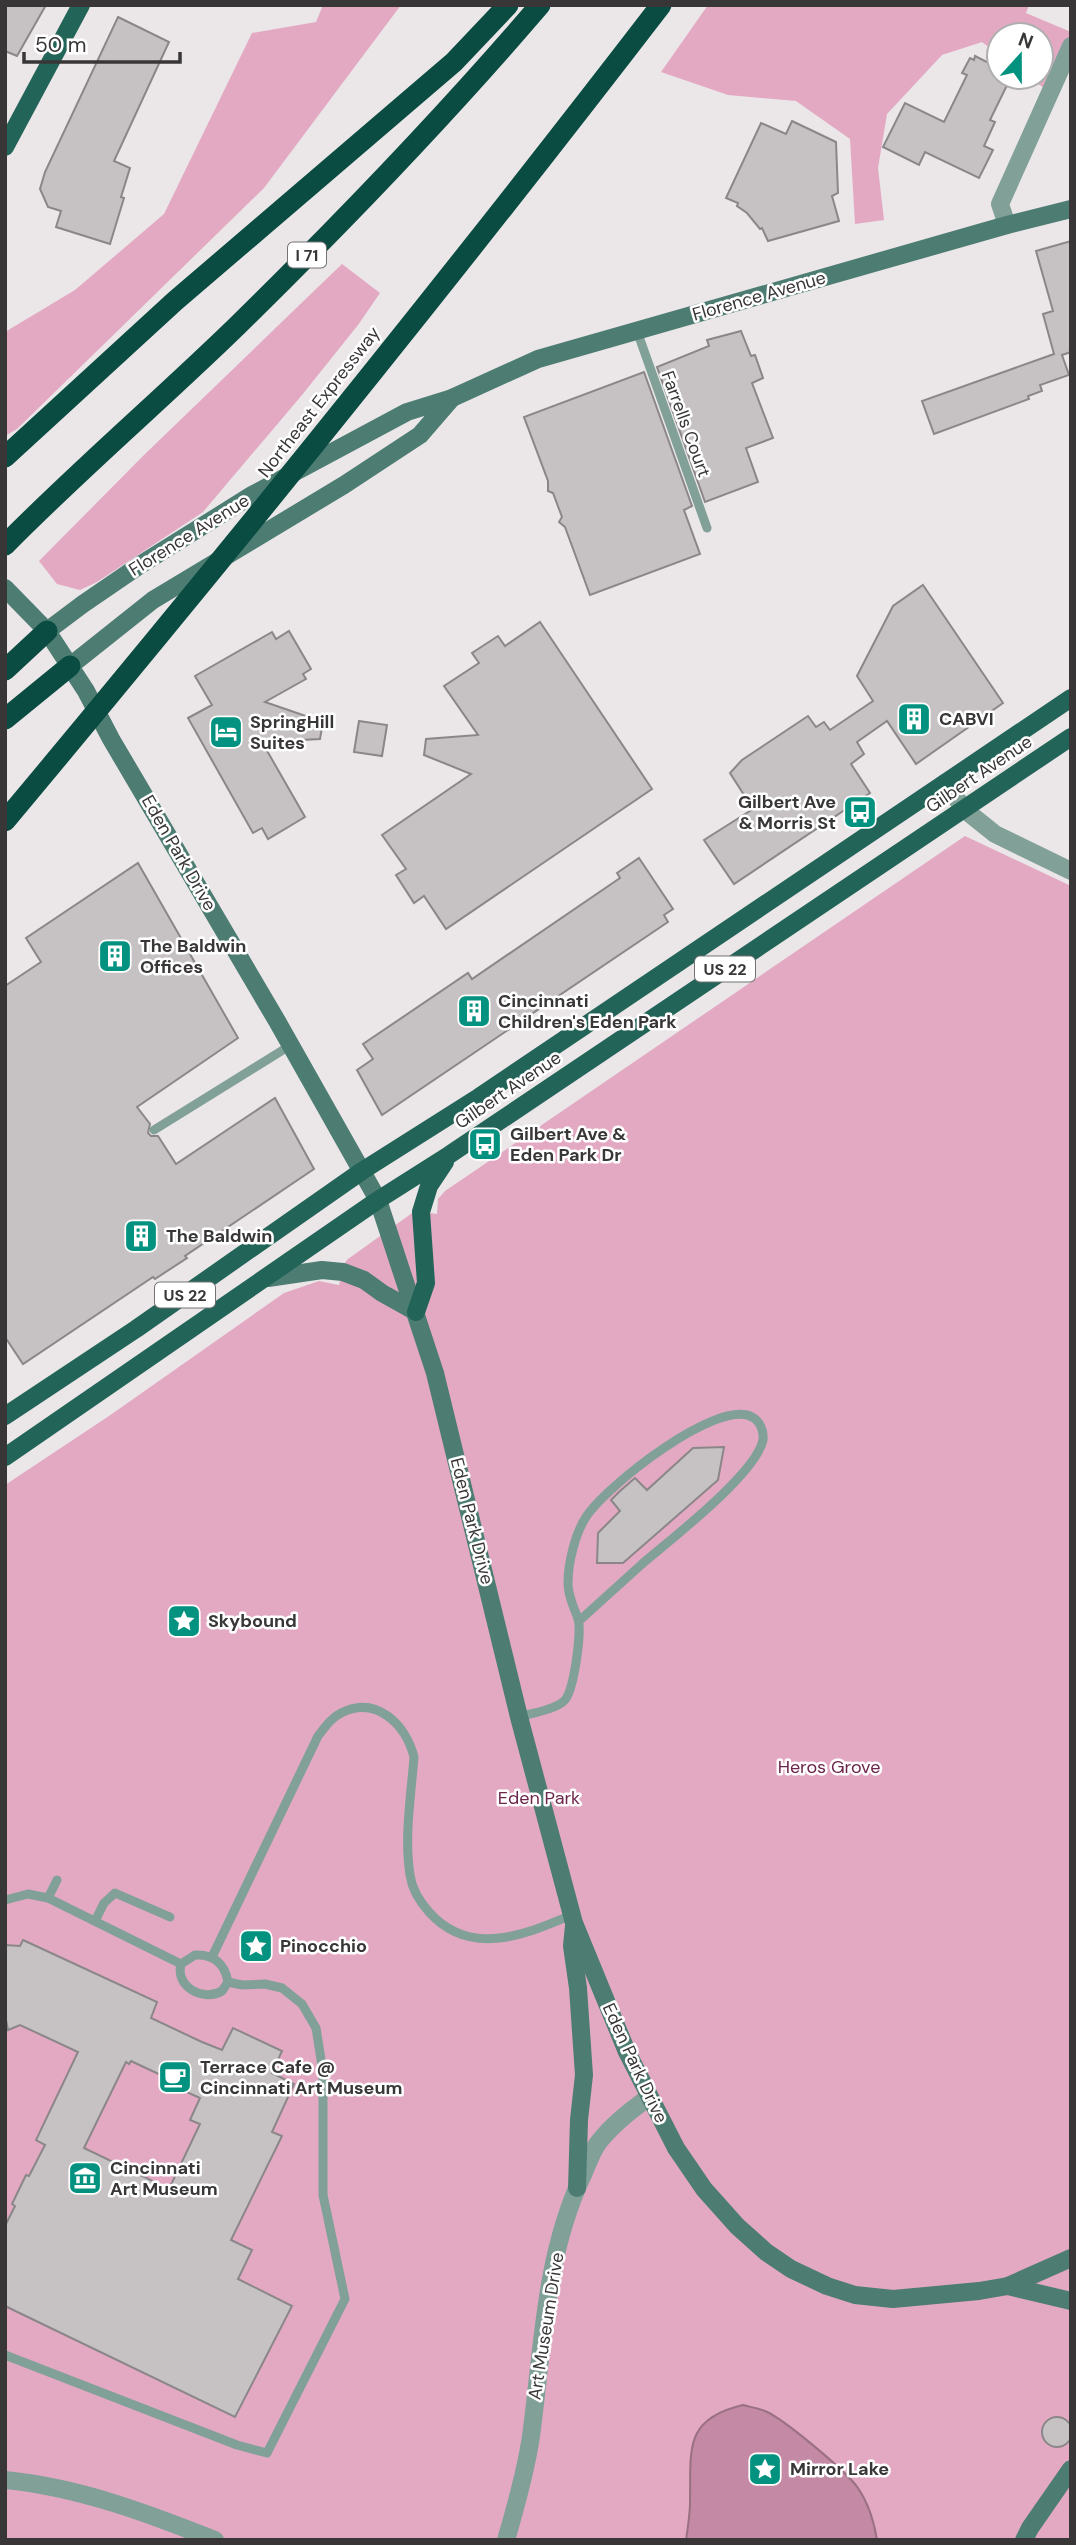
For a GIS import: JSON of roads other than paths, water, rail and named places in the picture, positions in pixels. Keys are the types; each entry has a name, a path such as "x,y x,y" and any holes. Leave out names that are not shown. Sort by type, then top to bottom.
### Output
{"highway":[{"path":"8,455 175,301 454,62 508,5"},
{"name":"I 71","path":"5,545 267,295 391,170 540,5"},
{"name":"Northeast Expressway","path":"5,821 281,489 540,163 661,5"},
{"path":"5,670 47,631"},
{"path":"5,719 70,666"}],"main road":[{"path":"5,147 81,5"},
{"name":"Gilbert Avenue","path":"6,1415 136,1329 362,1171 479,1097 1071,698"},
{"name":"Gilbert Avenue","path":"8,1450 1071,737"},
{"path":"415,1312 426,1283 421,1212 429,1186 449,1155"}],"street":[{"path":"1007,225 1000,204 1071,46"},
{"name":"Florence Avenue","path":"47,631 106,588 252,495 407,412 452,398 538,359 1071,209"},
{"name":"Florence Avenue","path":"70,666 153,600 344,485 420,435 452,398"},
{"name":"Eden Park Drive","path":"5,589 47,631 70,666 378,1200 438,1386 519,1717 573,1919 627,2052 676,2148 704,2189 737,2226 766,2252 791,2269 827,2286 855,2295 893,2299 979,2291 1008,2286 1071,2258"},
{"path":"946,783 965,810 995,834 1071,871"},
{"path":"268,1278 322,1270 343,1272 364,1280 415,1312"},
{"path":"573,1919 572,1946 578,1987 583,2075 576,2188"},
{"name":"Art Museum Drive","path":"506,2540 530,2439 547,2294 563,2225 596,2145 620,2118 649,2097"},
{"name":"Eden Park Drive","path":"1008,2286 1071,2301"},
{"path":"1024,2540 1071,2469"},
{"path":"5,2480 31,2483 98,2499 155,2516 215,2540"}],"lane":[{"name":"Farrells Court","path":"637,331 707,528"},
{"path":"154,1130 290,1045"},
{"path":"519,1717 566,1699 573,1679 579,1621 570,1598 568,1577 580,1528 595,1505 676,1440 728,1415 745,1414 756,1420 763,1438 749,1466 579,1621"},
{"path":"212,1957 318,1736 340,1713 362,1708 378,1710 393,1718 404,1729 411,1743 414,1757 408,1855 410,1878 416,1893 436,1920 456,1933 489,1941 573,1919"},
{"path":"48,1898 57,1880"},
{"path":"95,1921 104,1903 115,1892 170,1917"},
{"path":"5,1900 28,1894 48,1898 181,1964"},
{"path":"195,1955 212,1957 222,1964 227,1972 227,1986 218,1994 206,1995 192,1990 181,1980 181,1964 195,1955"},
{"path":"5,2355 237,2445 267,2453 345,2299 323,2195 323,2072 316,2028 302,2004 282,1988 228,1982"}],"place":[{"name":"CABVI","path":"914,719"},
{"name":"SpringHill Suites","path":"226,732"},
{"name":"Gilbert Ave & Morris St","path":"860,812"},
{"name":"The Baldwin Offices","path":"115,956"},
{"name":"Cincinnati Children's Eden Park","path":"474,1011"},
{"name":"Gilbert Ave & Eden Park Dr","path":"485,1144"},
{"name":"The Baldwin","path":"141,1236"},
{"name":"Skybound","path":"184,1621"},
{"name":"Pinocchio","path":"256,1946"},
{"name":"Terrace Cafe @ Cincinnati Art Museum","path":"175,2077"},
{"name":"Cincinnati Art Museum","path":"85,2178"},
{"name":"Mirror Lake","path":"765,2469"}],"park label":[{"name":"Heros Grove","path":"829,1767"},
{"name":"Eden Park","path":"539,1798"}]}
